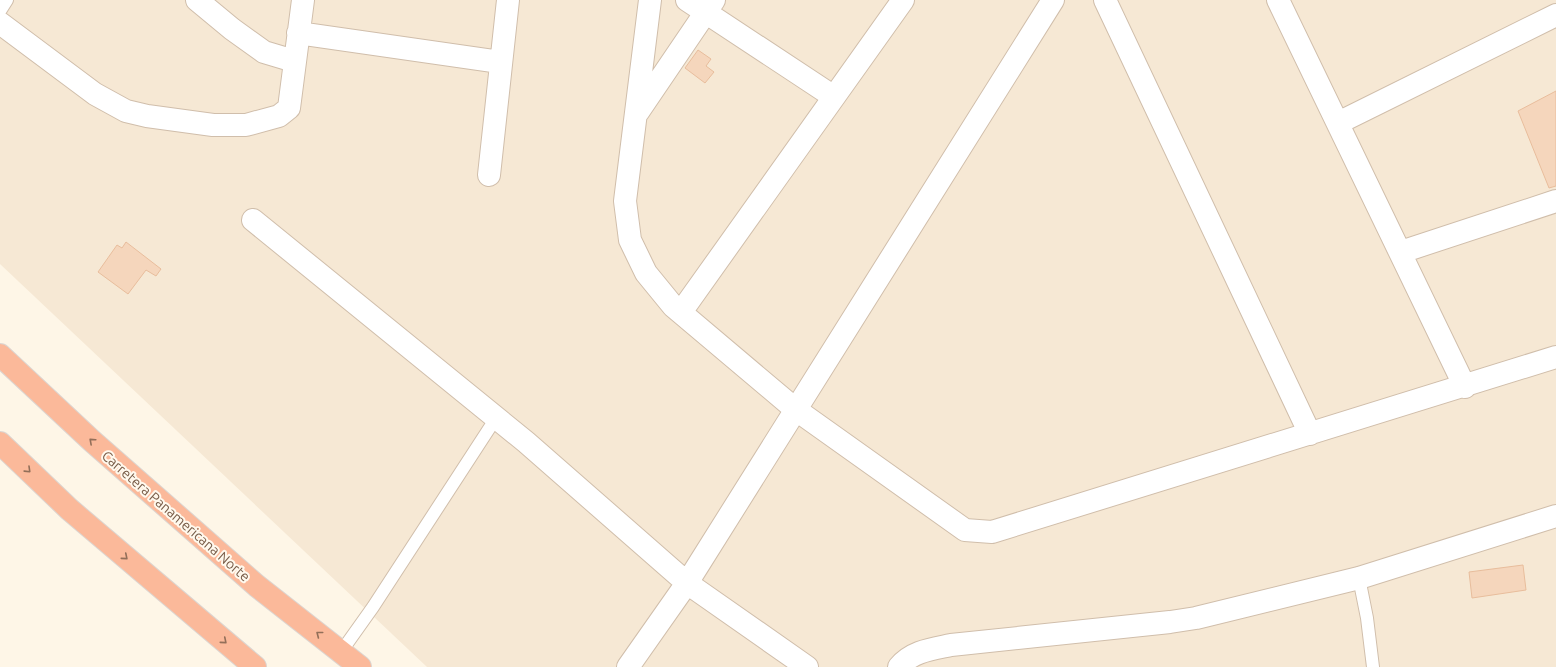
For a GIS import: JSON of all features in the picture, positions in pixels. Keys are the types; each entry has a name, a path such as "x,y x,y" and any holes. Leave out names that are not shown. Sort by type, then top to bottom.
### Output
{"highway":[{"name":"Carretera Panamericana Norte","path":"0,354 92,441 256,586 360,667"},
{"path":"0,443 69,509 255,667"}],"street":[{"path":"197,0 232,29 264,52 294,61"},
{"path":"0,23 95,94 126,112 213,125 246,124 279,116 289,108 303,0"},
{"path":"489,175 500,62 508,0"},
{"path":"650,0 625,201 630,240 646,273 673,306 795,410 965,530 992,532 1465,387 1556,357"},
{"path":"687,0 710,6 834,97"},
{"path":"681,312 903,0"},
{"path":"628,667 687,583 1053,0"},
{"path":"1105,0 1310,434"},
{"path":"1278,0 1465,387"},
{"path":"636,115 710,6"},
{"path":"1338,123 1556,15"},
{"path":"298,33 500,62"},
{"path":"1401,252 1556,201"},
{"path":"253,220 526,442 687,583 807,667"},
{"path":"899,667 905,660 920,652 951,645 1196,618 1359,578 1556,516"}],"lane":[{"path":"0,11 7,0"},
{"path":"341,652 378,600 496,418"},
{"path":"1359,578 1367,618 1373,667"}],"shaded area":[{"path":"0,0 1556,0 1556,667 427,667 0,264"}],"building":[{"path":"698,50 711,59 706,66 714,72 705,83 685,68"},
{"path":"1556,91 1556,186 1549,188 1518,111"},
{"path":"126,242 161,269 156,276 146,270 128,294 98,272 117,245 122,248"},
{"path":"1523,565 1526,590 1472,598 1469,572"}]}
